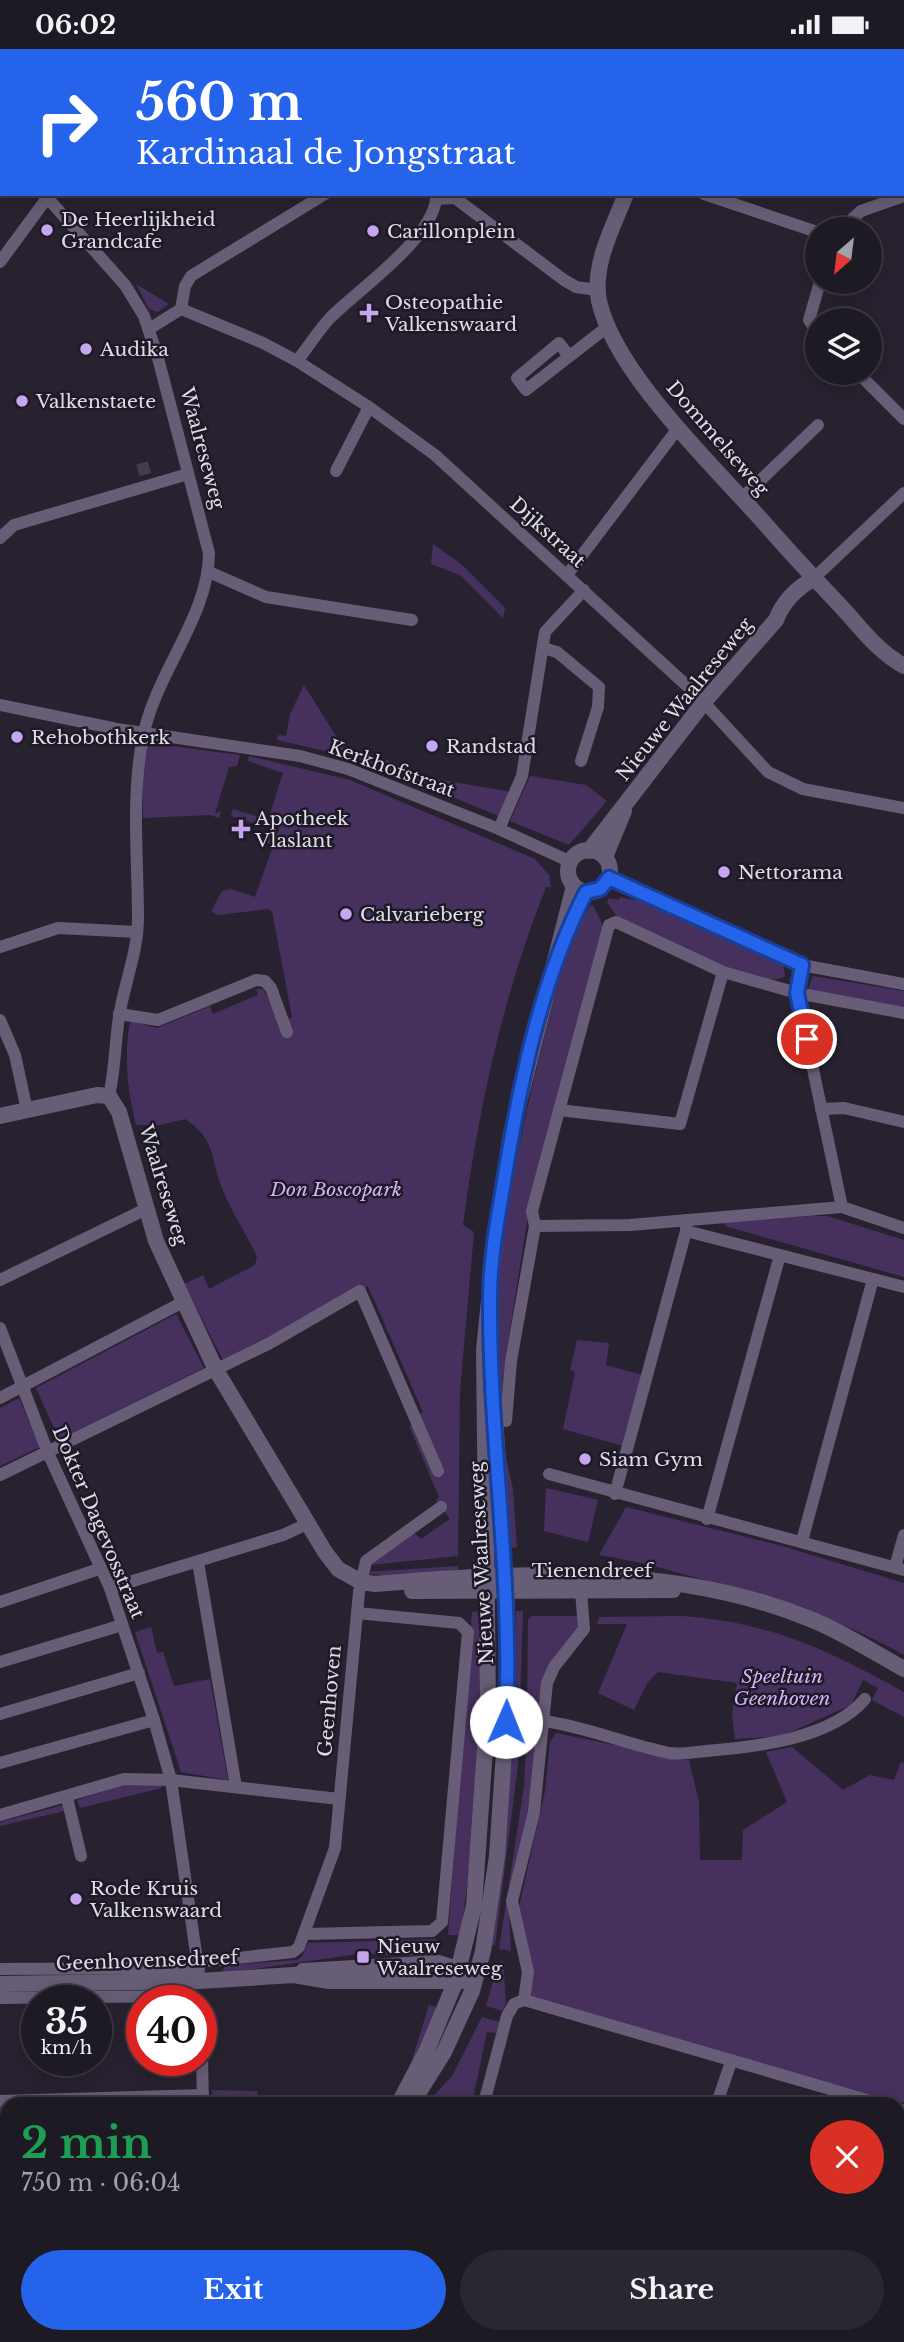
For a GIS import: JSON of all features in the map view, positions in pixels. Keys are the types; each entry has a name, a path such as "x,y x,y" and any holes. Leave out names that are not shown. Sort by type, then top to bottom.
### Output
{"street":[{"path":"0,262 45,196"},
{"name":"Waalreseweg","path":"47,196 125,285 149,329 209,553 209,572"},
{"path":"149,329 181,309 185,286 191,276 322,196"},
{"name":"Dommelseweg","path":"625,196 603,253 597,290 608,326 648,389 679,427 872,642 904,666"},
{"path":"710,196 805,228"},
{"path":"854,217 861,211 904,196"},
{"path":"297,361 328,320 415,236 435,209 435,197 455,198 564,280 576,287 597,290"},
{"name":"Dijkstraat","path":"181,309 229,328 297,361 369,407 435,455 704,702 768,772 803,789 904,808"},
{"path":"569,356 608,326"},
{"path":"870,385 904,419"},
{"path":"336,471 369,407"},
{"path":"742,498 818,425"},
{"path":"567,575 679,427"},
{"path":"0,538 14,525 147,481 188,474"},
{"path":"813,579 904,493"},
{"path":"0,1115 97,1095 109,1096 119,1014 137,932 136,781 144,733 159,688 209,572 266,597 412,620"},
{"name":"Nieuwe Waalreseweg","path":"589,851 614,815 625,806 704,702 776,620 780,609 801,586 813,579"},
{"path":"499,829 522,776 545,632 584,590"},
{"path":"543,648 557,652 599,687 598,707 581,761"},
{"name":"Kerkhofstraat","path":"0,705 144,733 300,756 335,766 499,829 571,862"},
{"name":"Nieuwe Waalreseweg","path":"605,857 625,806"},
{"path":"589,851 605,857 610,866 609,878 600,889 580,889 569,875 571,862 578,854 589,851"},
{"path":"609,878 802,965 904,984"},
{"name":"Nieuwe Waalreseweg","path":"402,2097 427,2050 458,1975 472,1920 480,1853 488,1705 483,1385 489,1296 511,1134 526,1067 559,949 580,889"},
{"path":"506,1421 511,1361 535,1226 532,1211 609,925 616,922 723,972 797,993 904,1013"},
{"path":"0,947 58,928 137,932"},
{"path":"802,965 797,993 842,1207"},
{"path":"559,1110 680,1124 723,972"},
{"path":"119,1014 158,1020 256,980 265,981 271,988 287,1032"},
{"path":"0,1020 15,1055 27,1110"},
{"name":"Waalreseweg","path":"109,1096 119,1112 132,1148 146,1209 183,1302 216,1370 307,1524 338,1569 368,1583"},
{"path":"821,1109 844,1108 904,1122"},
{"path":"535,1226 686,1225 842,1207 904,1228"},
{"path":"0,1280 146,1209"},
{"path":"686,1225 780,1255 904,1287"},
{"path":"615,1494 686,1225"},
{"path":"707,1518 780,1255"},
{"path":"802,1541 873,1279"},
{"path":"0,1475 216,1370 360,1291 438,1471"},
{"name":"Nieuwe Waalreseweg","path":"416,2097 452,2037 476,1979 483,1951 497,1856 507,1708 506,1584 489,1296"},
{"path":"0,1398 183,1302"},
{"name":"Dokter Dagevosstraat","path":"0,1328 48,1453 110,1588 154,1720 171,1780 200,1970"},
{"path":"549,1474 900,1569 904,1535"},
{"name":"Geenhoven","path":"306,1934 335,1848 356,1613 368,1583 366,1560 441,1507"},
{"path":"110,1588 283,1535 307,1524"},
{"path":"198,1562 236,1787"},
{"path":"0,1602 99,1569"},
{"name":"Tienendreef","path":"506,1584 618,1576 751,1599 811,1619 904,1669"},
{"path":"368,1583 487,1583"},
{"name":"Tienendreef","path":"487,1583 581,1591 696,1589"},
{"path":"524,2000 528,1972 513,1901 534,1812 547,1683 554,1667 584,1629 581,1591"},
{"name":"Nieuwe Waalreseweg","path":"306,1934 432,1931 442,1923 468,1632 459,1623 356,1613"},
{"path":"0,1662 122,1625"},
{"path":"0,1714 139,1673"},
{"path":"544,1721 574,1725 672,1753 768,1746 807,1733 855,1711 865,1699"},
{"path":"0,1763 154,1720"},
{"path":"0,1815 67,1798 124,1779 171,1780 339,1799"},
{"path":"67,1798 81,1856"},
{"name":"Geenhovensedreef","path":"0,1984 200,1970 293,1952 306,1934"},
{"name":"Geenhovensedreef","path":"0,1969 200,1970 294,1975 329,1981 421,1979 458,1975 476,1979"},
{"name":"Geenhovensedreef","path":"0,1998 126,1997"},
{"path":"486,2097 507,2015 514,2004 524,2000 841,2097"},
{"path":"719,2097 731,2062"},
{"path":"203,2076 203,2097"}],"green space":[{"path":"136,284 169,304 158,312 149,309"},
{"path":"433,544 461,564 505,608 503,618 460,575 431,564"},
{"path":"304,685 351,757 277,740 278,735 286,736 290,714"},
{"path":"148,743 240,755 237,766 229,767 215,813 221,812 219,818 210,815 143,818 143,772"},
{"path":"370,754 436,779 511,792 499,816 359,759"},
{"name":"Don Boscopark","path":"249,756 350,780 535,859 549,875 551,887 546,887 531,928 494,1053 476,1139 463,1225 474,1232 460,1391 458,1556 371,1565 412,1531 421,1539 450,1519 436,1500 439,1497 410,1428 413,1417 423,1412 368,1286 223,1360 184,1284 203,1275 209,1289 255,1265 257,1256 226,1197 211,1149 195,1126 185,1119 161,1125 136,1125 127,1073 130,1021 157,1028 210,1006 213,1014 258,995 256,989 263,989 281,1024 292,1017 272,911 268,909 218,915 211,911 222,891 231,889 255,897 273,846 264,842 269,828 231,816 233,809 268,820 283,773 248,761"},
{"path":"530,776 586,785 607,801 569,845 510,821"},
{"path":"620,897 658,905 783,964 785,976 773,979 730,969 652,935 618,918 607,902 609,898 619,900"},
{"path":"593,905 603,926 527,1222 505,1360 500,1430 513,1489 517,1547 507,1549 494,1377 496,1303 501,1253 527,1107 563,962 569,943"},
{"path":"813,976 904,991 904,1009 808,989"},
{"path":"827,1216 904,1240 904,1277 725,1226 725,1222"},
{"path":"176,1314 204,1368 59,1439 36,1388"},
{"path":"577,1340 609,1343 606,1365 642,1375 623,1446 563,1429 575,1372 570,1370"},
{"path":"19,1398 40,1447 0,1466 0,1408"},
{"path":"546,1488 598,1500 588,1542 544,1531"},
{"path":"626,1507 782,1546 904,1583 904,1655 855,1630 804,1611 686,1575 599,1555"},
{"path":"458,1566 459,1574 383,1576 363,1572"},
{"path":"481,1611 478,1796 461,1935 448,1935 472,1612"},
{"path":"516,1611 523,1611 518,1765 495,1945 490,1945 514,1737"},
{"path":"531,1616 581,1616 581,1629 563,1650 541,1715 527,1709 528,1620"},
{"name":"Speeltuin Geenhoven","path":"682,1616 743,1625 824,1651 904,1692 904,1717 872,1700 878,1688 863,1680 851,1705 782,1736 735,1739 732,1714 737,1683 658,1672 648,1682 634,1710 598,1693 627,1624 597,1624 599,1617"},
{"path":"151,1627 157,1653 163,1652 174,1686 210,1679 228,1780 181,1772 135,1632"},
{"path":"527,1728 540,1731 539,1766 511,1895 511,1951 499,1949 524,1786"},
{"path":"556,1733 689,1760 699,1802 700,1860 742,1860 743,1830 787,1802 766,1752 792,1747 843,1790 870,1775 894,1780 901,1762 904,1763 904,2097 882,2097 528,2001 519,1907 545,1791 550,1742"},
{"path":"134,1781 160,1783 162,1788 80,1808 77,1800"},
{"path":"63,1805 64,1811 0,1826 0,1822"},
{"path":"437,1939 432,1956 358,1954 220,1974 226,1965 297,1960 302,1957 308,1943"},
{"path":"503,1960 506,2002 503,2011 486,2006 498,1964"},
{"path":"429,2005 440,2008 409,2070"},
{"path":"482,2017 500,2022 496,2033 487,2032 473,2097 433,2097 452,2076"},
{"path":"212,2090 257,2091 258,2097 212,2097"}],"tunnel":[{"path":"142,463 146,477"}],"place":[{"name":"De Heerlijkheid Grandcafe","path":"47,230"},
{"name":"Carillonplein","path":"373,231"},
{"name":"Osteopathie Valkenswaard","path":"369,313"},
{"name":"Audika","path":"86,349"},
{"name":"Valkenstaete","path":"22,401"},
{"name":"Rehobothkerk","path":"17,737"},
{"name":"Randstad","path":"432,746"},
{"name":"Apotheek Vlaslant","path":"241,829"},
{"name":"Nettorama","path":"724,872"},
{"name":"Calvarieberg","path":"346,914"},
{"name":"Siam Gym","path":"585,1459"},
{"name":"Rode Kruis Valkenswaard","path":"76,1899"},
{"name":"Nieuw Waalreseweg","path":"363,1957"}],"route":[{"path":"506,1722 507,1608 489,1296 511,1134 526,1067 559,949 586,892 600,889 609,878 802,965 797,993 807,1039"}]}
